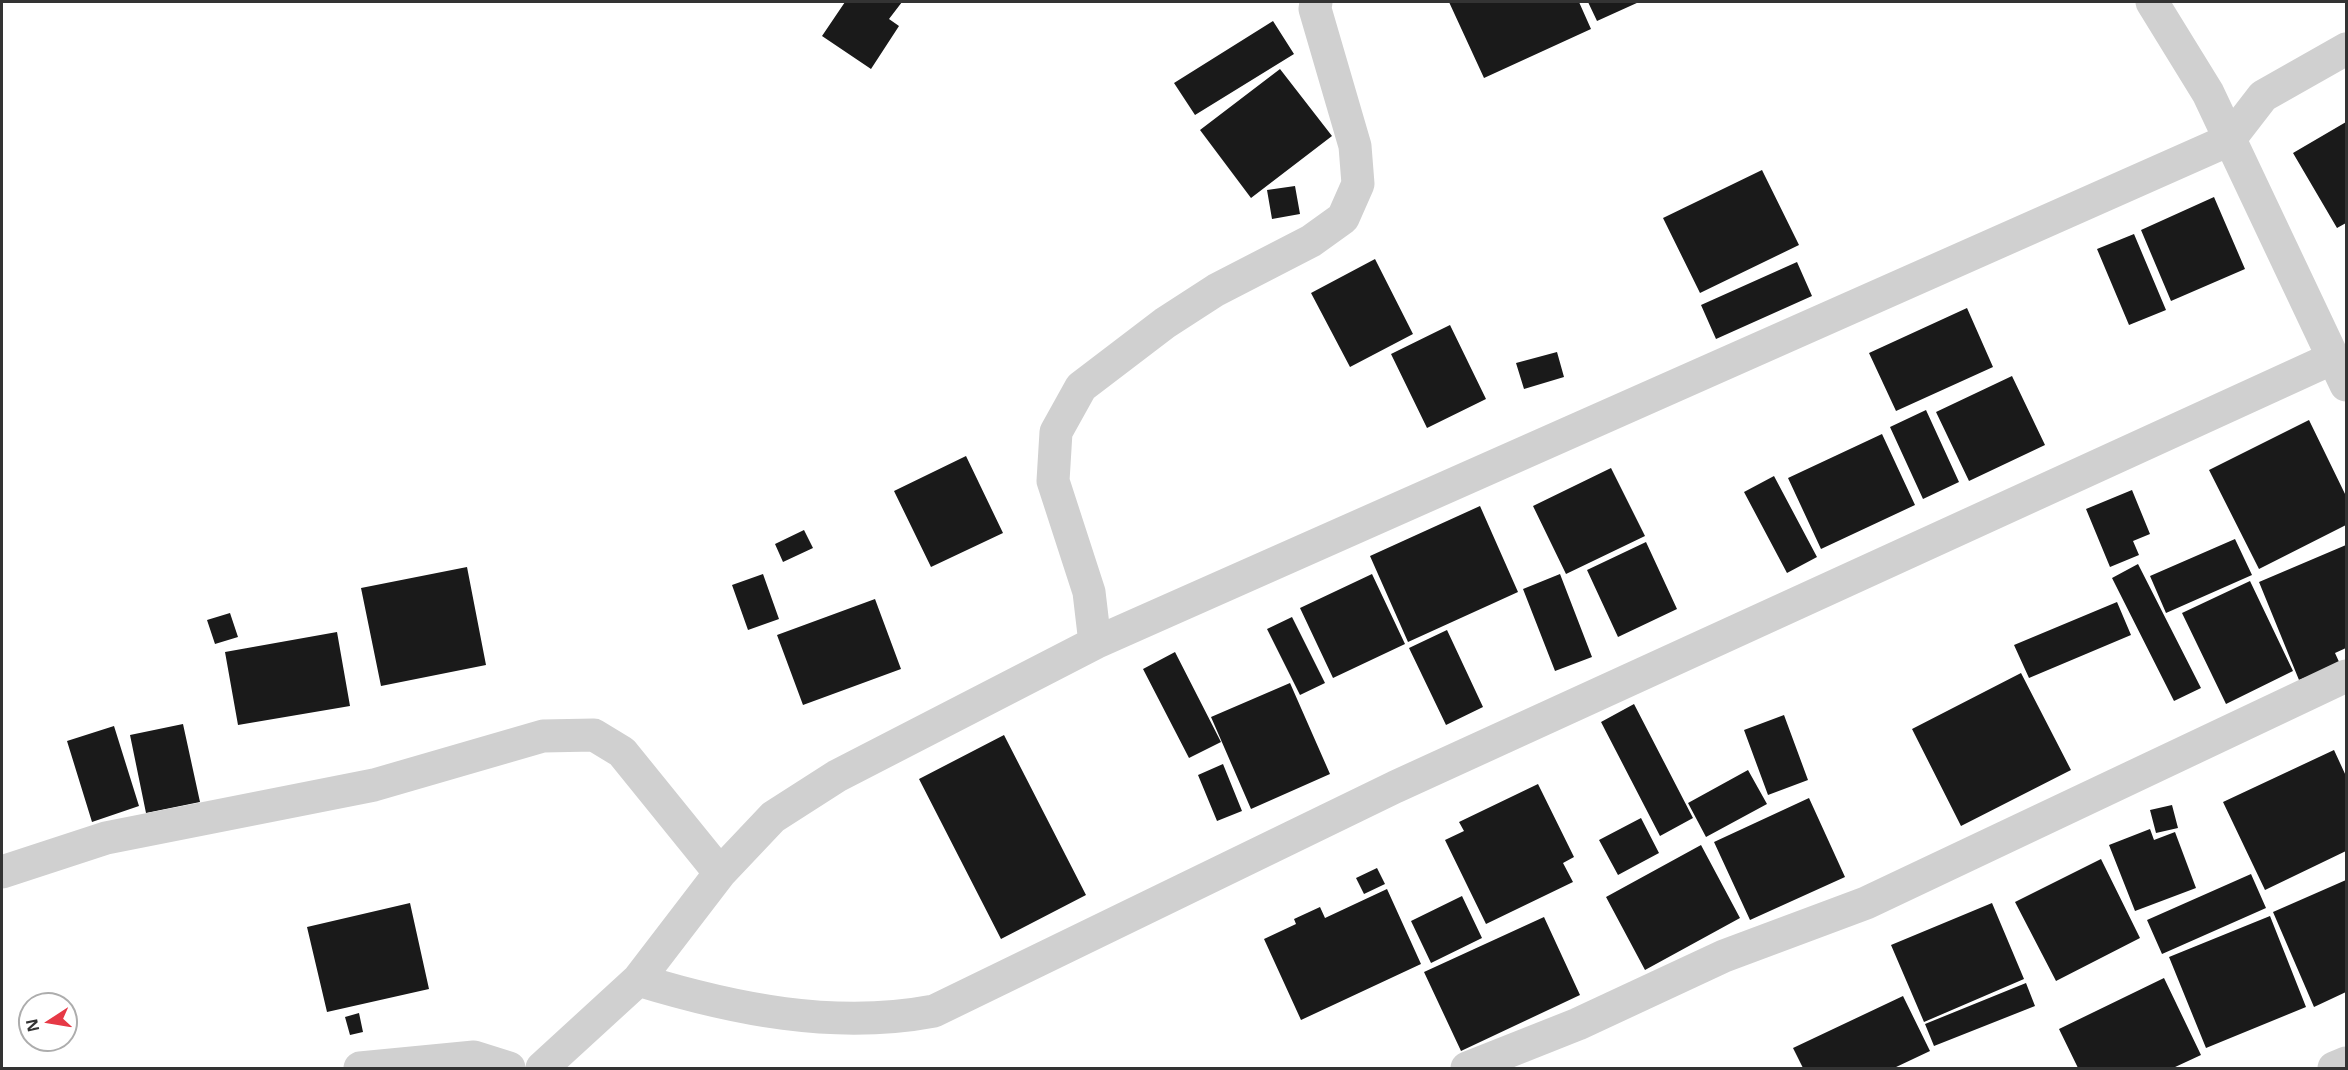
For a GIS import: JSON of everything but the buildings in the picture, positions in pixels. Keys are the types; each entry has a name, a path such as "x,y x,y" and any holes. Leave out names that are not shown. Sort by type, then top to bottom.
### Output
{"street":[{"path":"1095,643 1089,592 1053,481 1056,432 1081,387 1165,323 1216,291 1311,241 1343,218 1358,184 1355,146 1315,9 1316,2"},
{"path":"638,980 741,1008 792,1015 842,1019 898,1018 934,1011 1395,787 2340,371 2208,93 2152,2"},
{"path":"543,1068 638,980 720,873 773,817 837,776 1095,643 2229,140 2263,96 2346,50"},
{"path":"1467,1068 1578,1024 1724,956 1866,903 2346,676"},
{"path":"2,872 106,838 374,785 543,736 594,735 622,752 720,873"},
{"path":"360,1068 474,1057 509,1068"},
{"path":"2334,1068 2346,1063"}]}
